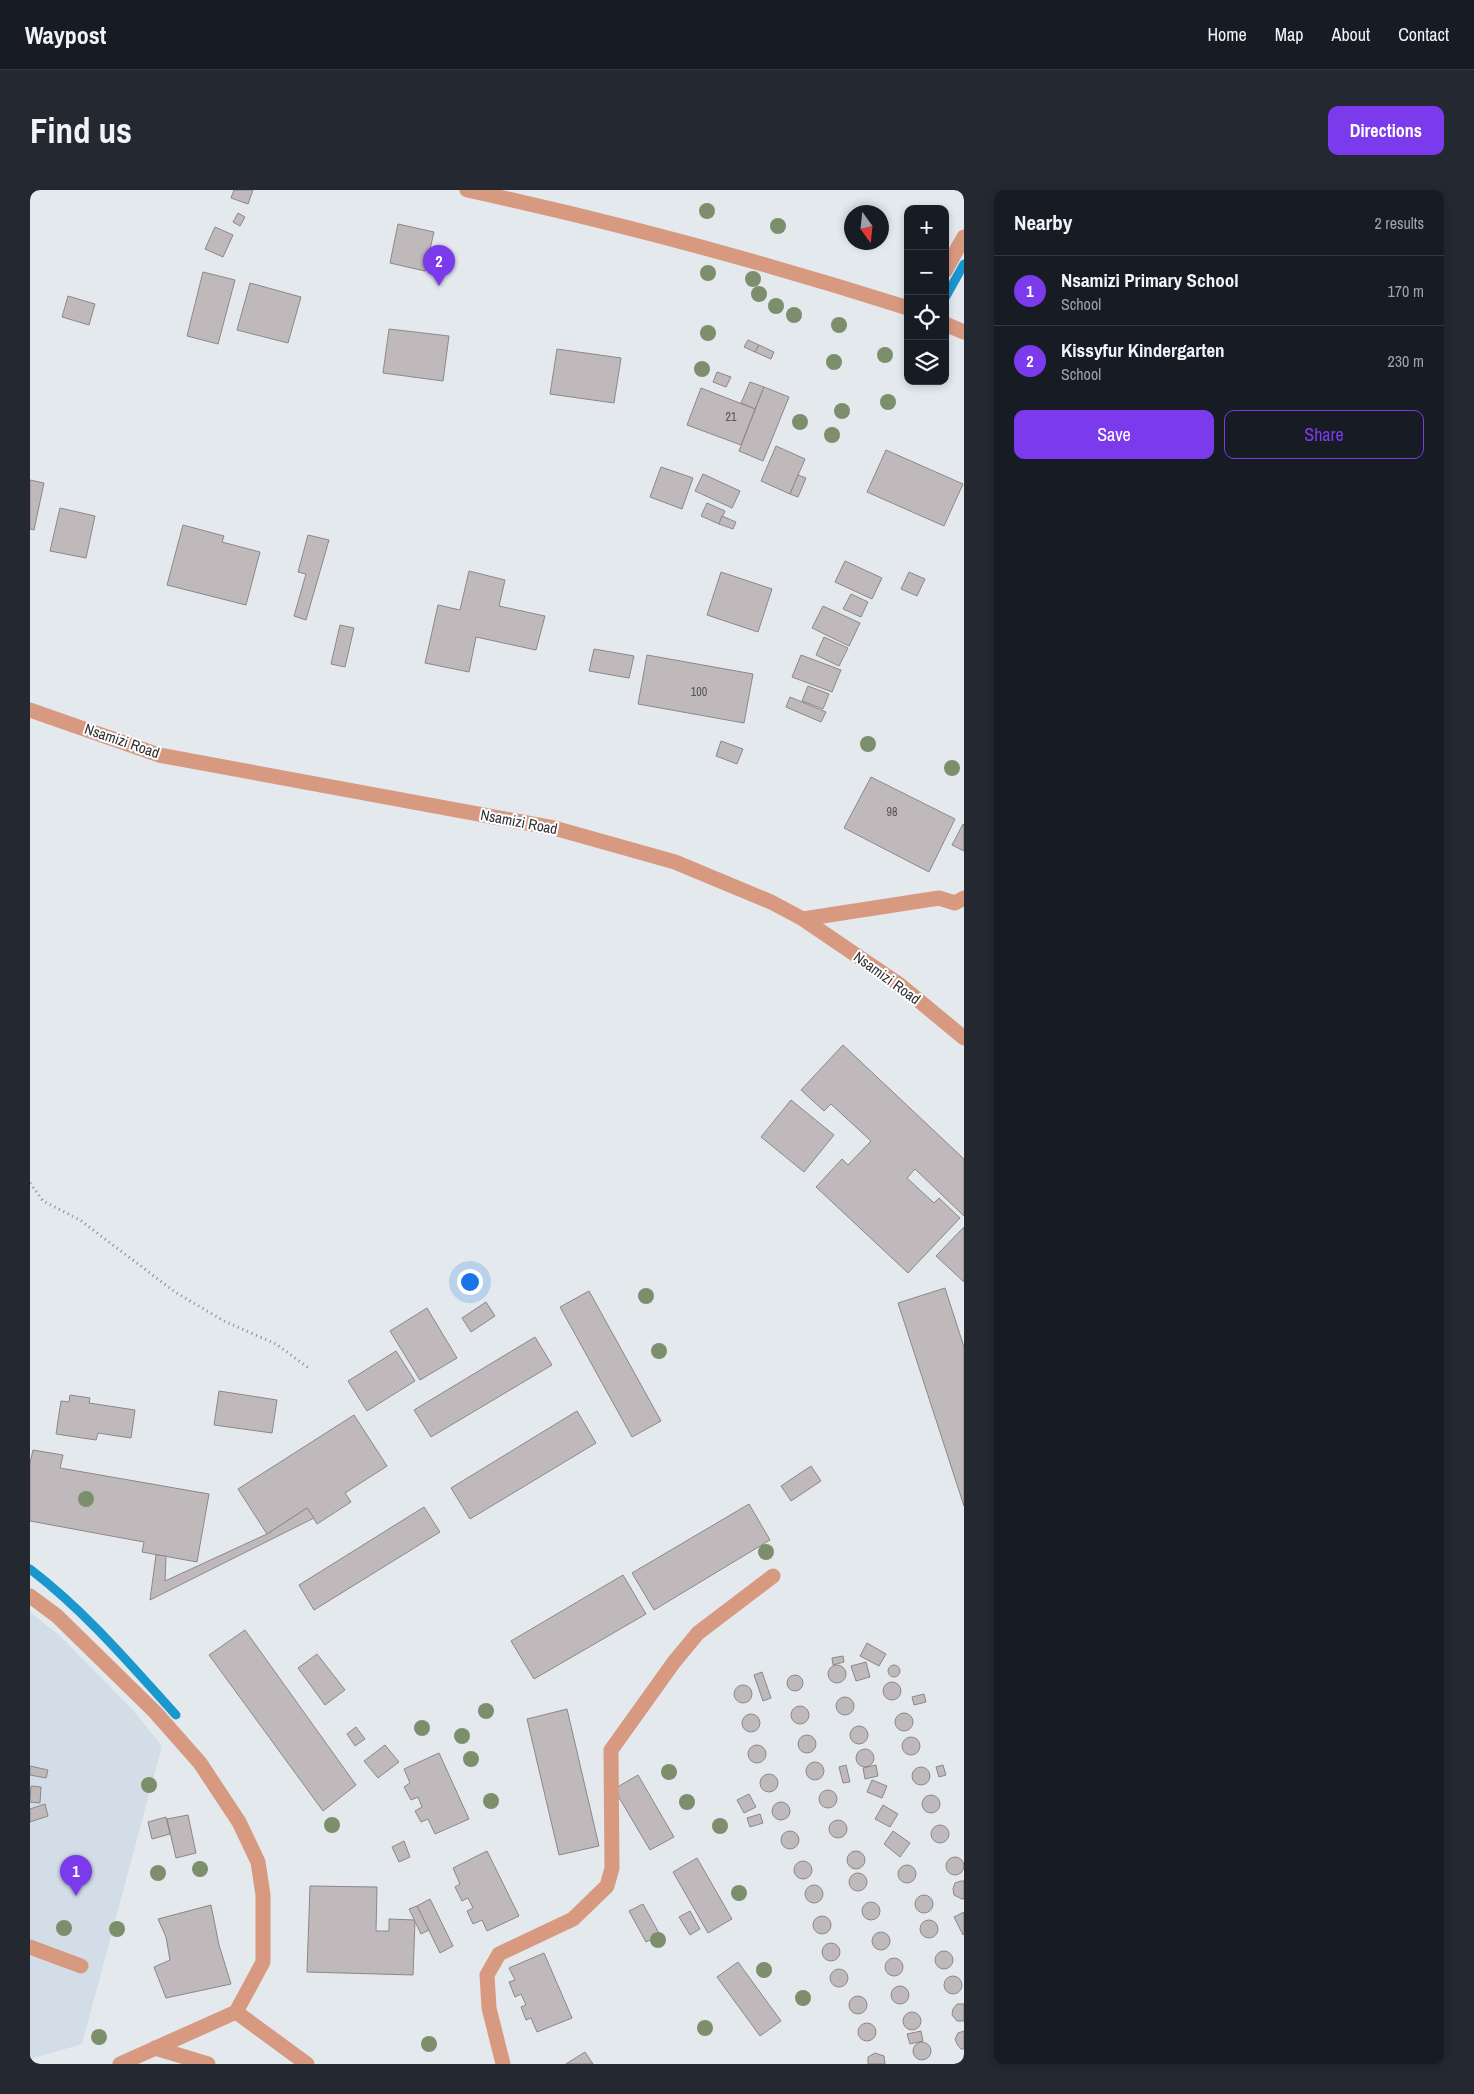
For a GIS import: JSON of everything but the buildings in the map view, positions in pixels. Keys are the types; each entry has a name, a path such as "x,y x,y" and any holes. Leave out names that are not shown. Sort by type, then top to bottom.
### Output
{"street":[{"path":"467,190 679,240 757,261 904,307"},
{"path":"949,264 964,237"},
{"path":"949,326 964,332"},
{"name":"Nsamizi Road","path":"30,710 159,755 554,828 675,862 771,902 803,919 900,985 964,1038"},
{"path":"803,919 939,898 955,903 964,898"},
{"path":"503,2064 488,2008 487,1975 499,1954 574,1919 607,1886 612,1868 612,1750 674,1662 698,1633 773,1576"},
{"path":"30,1596 57,1616 155,1712 200,1763 239,1822 258,1862 263,1895 263,1962 236,2012 120,2064"},
{"path":"30,1947 82,1966"},
{"path":"236,2012 307,2064"},
{"path":"155,2048 208,2064"}],"path":[{"path":"30,1183 43,1201 80,1220 175,1292 224,1321 276,1344 310,1369"}],"shaded area":[{"path":"30,1612 62,1638 131,1708 162,1746 82,2044 30,2059"}],"waterway":[{"path":"947,295 964,264"},
{"path":"30,1569 88,1620 176,1715"}],"place":[{"name":"Kissyfur Kindergarten","path":"439,286"},
{"name":"Nsamizi Primary School","path":"76,1896"}]}
